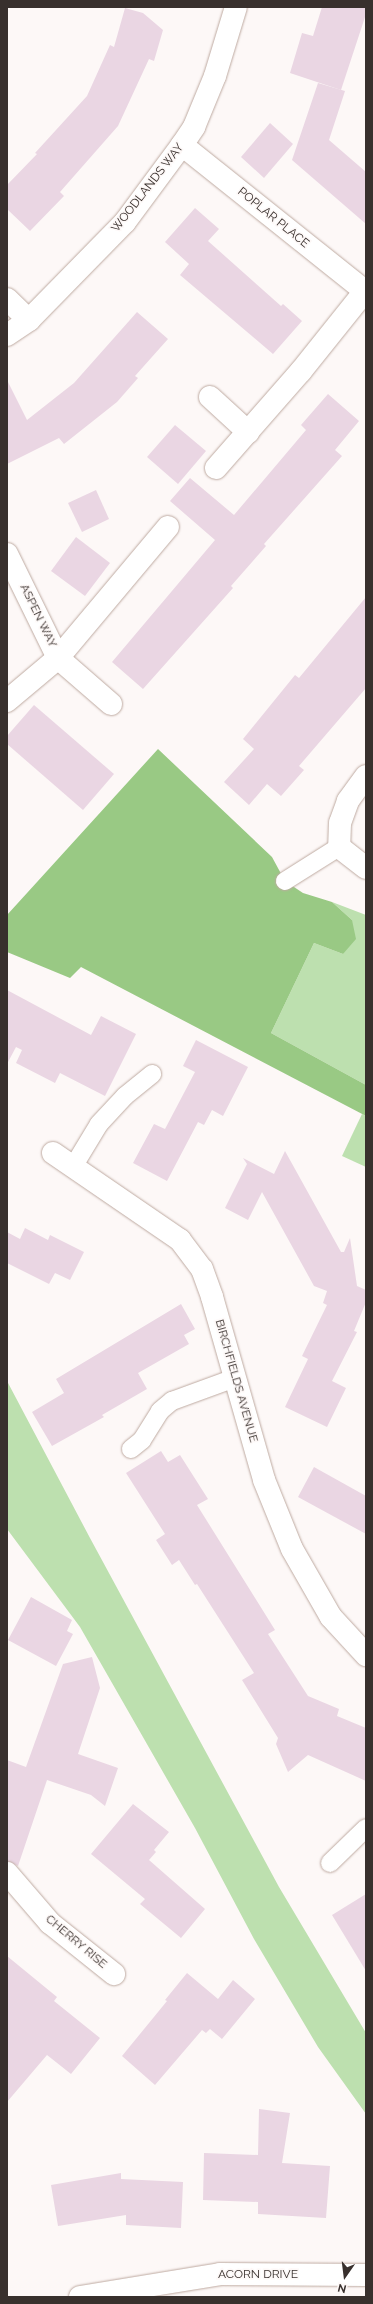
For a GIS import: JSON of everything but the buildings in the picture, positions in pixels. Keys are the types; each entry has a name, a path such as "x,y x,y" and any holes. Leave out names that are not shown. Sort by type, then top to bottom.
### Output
{"street":[{"name":"WOODLANDS WAY","path":"7,335 29,320 124,222 194,127 215,76 236,7"},
{"name":"POPLAR PLACE","path":"182,144 365,291 301,371 216,468"},
{"path":"7,299 29,320"},
{"path":"210,398 248,432"},
{"path":"58,658 168,527"},
{"name":"ASPEN WAY","path":"7,554 58,658 111,704"},
{"name":"ASPEN WAY","path":"7,701 58,658"},
{"path":"366,776 348,801 340,823 339,846 366,868"},
{"name":"BIRCHFIELDS AVENUE","path":"53,1153 180,1240 202,1269 212,1298 264,1480 292,1549 331,1617 366,1655"},
{"name":"CHERRY RISE","path":"7,1873 50,1923 114,1974"},
{"name":"ACORN DRIVE","path":"80,2297 220,2274 366,2275"}],"lane":[{"path":"285,881 339,846"},
{"path":"73,1167 100,1124 125,1096 152,1074"},
{"path":"131,1449 142,1440 160,1411 172,1401 235,1378"},
{"path":"330,1862 366,1828"}],"green space":[{"path":"158,749 272,857 285,881 303,893 332,902 352,920 356,939 343,954 314,943 271,1033 366,1085 366,1116 81,967 70,978 7,952 7,915"},
{"path":"332,902 366,915 366,1085 271,1033 314,943 343,954 352,920"},
{"path":"362,1114 366,1116 366,1167 342,1156"},
{"path":"7,1381 90,1538 279,1887 366,2033 366,2114 318,2047 254,1939 195,1828 80,1627 7,1529"}]}
